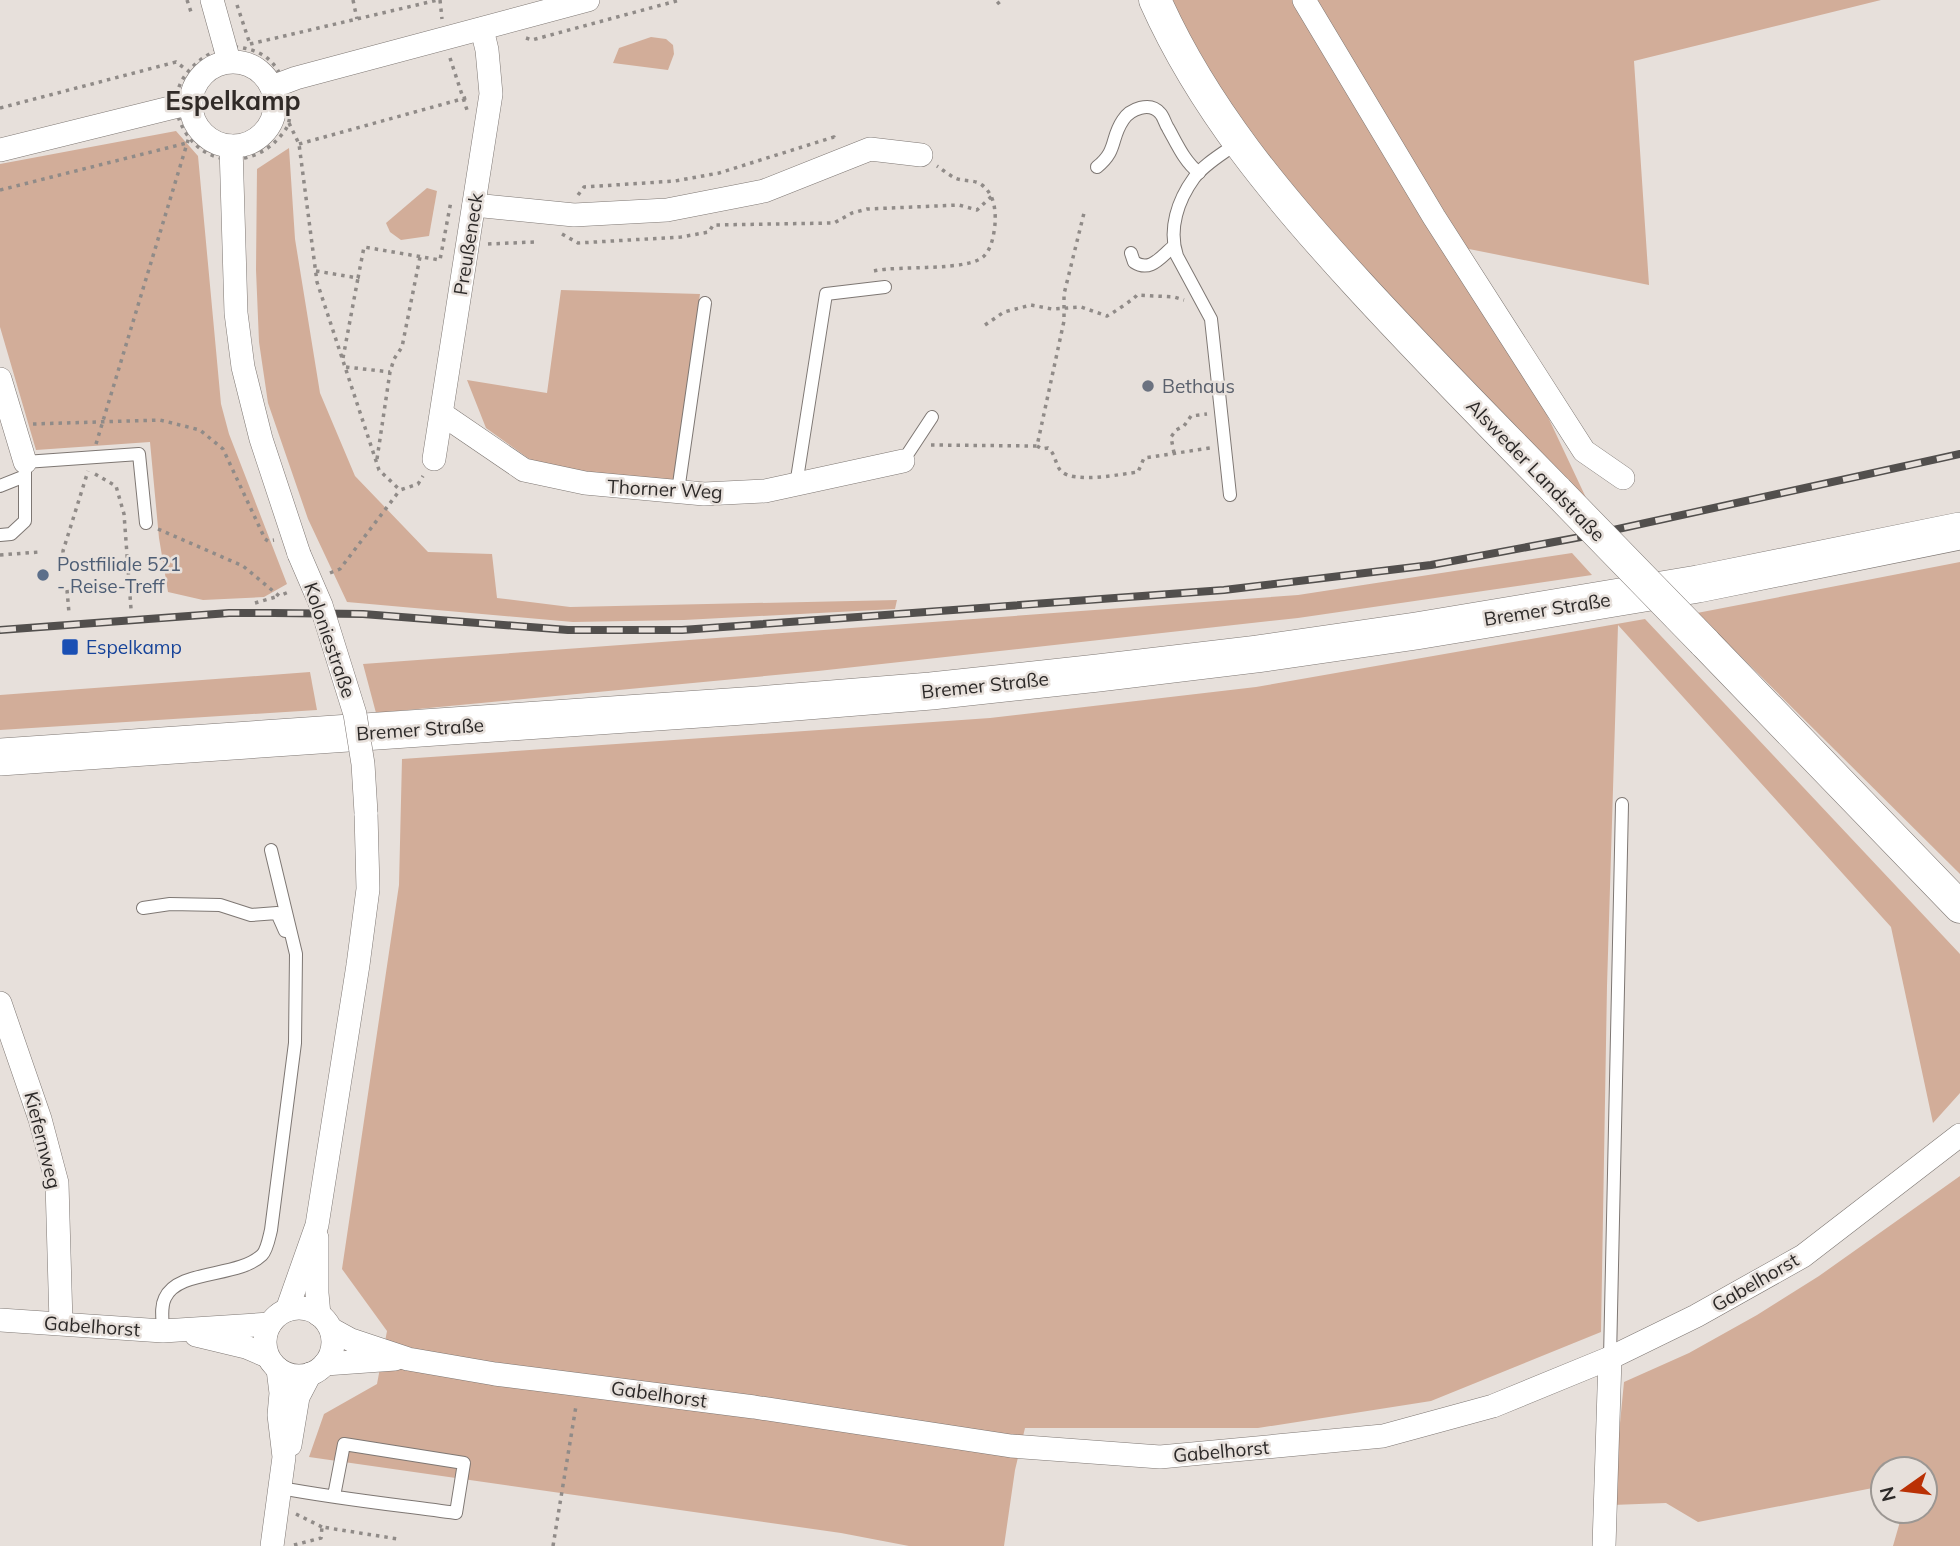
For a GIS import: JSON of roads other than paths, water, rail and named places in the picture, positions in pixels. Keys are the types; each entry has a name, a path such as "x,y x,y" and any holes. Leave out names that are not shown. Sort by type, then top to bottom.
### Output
{"main road":[{"name":"Alsweder Landstraße","path":"1155,0 1170,33 1237,142 1299,219 1414,345 1960,907"},
{"name":"Bremer Straße","path":"0,757 758,705 930,691 1124,670 1416,631 1698,584 1960,531"}],"street":[{"path":"212,0 242,62 255,67 278,85"},
{"path":"278,85 588,0"},
{"path":"1304,0 1434,217 1584,451 1623,478"},
{"name":"Preußeneck","path":"434,459 491,94 489,61 482,29"},
{"path":"0,150 184,106 201,76 238,50"},
{"path":"184,106 204,134 231,153 258,138 268,128 274,115 278,85"},
{"path":"474,205 561,208 574,215 667,209 764,191 870,149 921,155"},
{"name":"Koloniestraße","path":"231,153 236,313 243,367 261,439 299,554 321,605 355,714 363,764 368,889 317,1225 317,1293 325,1322"},
{"path":"0,379 15,425 25,469"},
{"name":"Thorner Weg","path":"442,414 524,470 584,484 705,494 765,491 796,485 907,453"},
{"name":"Kiefernweg","path":"0,1003 40,1119 57,1183 61,1323"},
{"name":"Gabelhorst","path":"325,1322 351,1340 408,1359 495,1374 754,1407 1011,1446 1160,1457 1383,1436 1493,1406 1610,1359 1696,1316 1802,1256 1960,1135"},
{"name":"Koloniestraße","path":"278,1317 317,1225"},
{"path":"272,1546 284,1457 279,1415 281,1393 264,1343 278,1317 305,1308 325,1322 333,1342 331,1353 298,1397 291,1443 284,1457"},
{"name":"Gabelhorst","path":"173,1331 278,1317"},
{"name":"Gabelhorst","path":"0,1320 173,1331 246,1348 272,1362"},
{"name":"Gabelhorst","path":"318,1369 408,1359"},
{"path":"1604,1546 1610,1359"},
{"path":"272,1362 288,1375 318,1369"}],"lane":[{"path":"1097,167 1109,158 1119,128 1128,113 1142,107 1151,107 1160,112 1184,158 1199,173"},
{"path":"1230,495 1211,319 1174,246 1176,211 1199,173 1237,142"},
{"path":"1131,253 1134,262 1141,267 1148,267 1174,246"},
{"path":"796,485 825,294 885,287"},
{"path":"678,491 705,303"},
{"path":"907,453 932,417"},
{"path":"0,485 25,469 91,458 139,454 146,523"},
{"path":"0,535 11,534 25,521 25,469"},
{"path":"1610,1359 1622,804"},
{"path":"173,1331 162,1307 165,1297 173,1287 186,1281 247,1266 264,1254 271,1230 292,1068 296,954 271,850"},
{"path":"143,908 170,904 220,905 251,915 277,913 296,954"},
{"path":"281,1488 334,1496 456,1513 464,1462 344,1444 334,1496"}],"railway":[{"path":"0,630 229,613 363,614 568,630 682,630 1224,590 1431,565 1586,536 1960,454"}],"place":[{"name":"Bethaus","path":"1148,386"},
{"name":"Postfiliale 521 - Reise-Treff","path":"43,575"},
{"name":"Espelkamp","path":"70,647"}],"district":[{"name":"Espelkamp","path":"233,100"}]}
